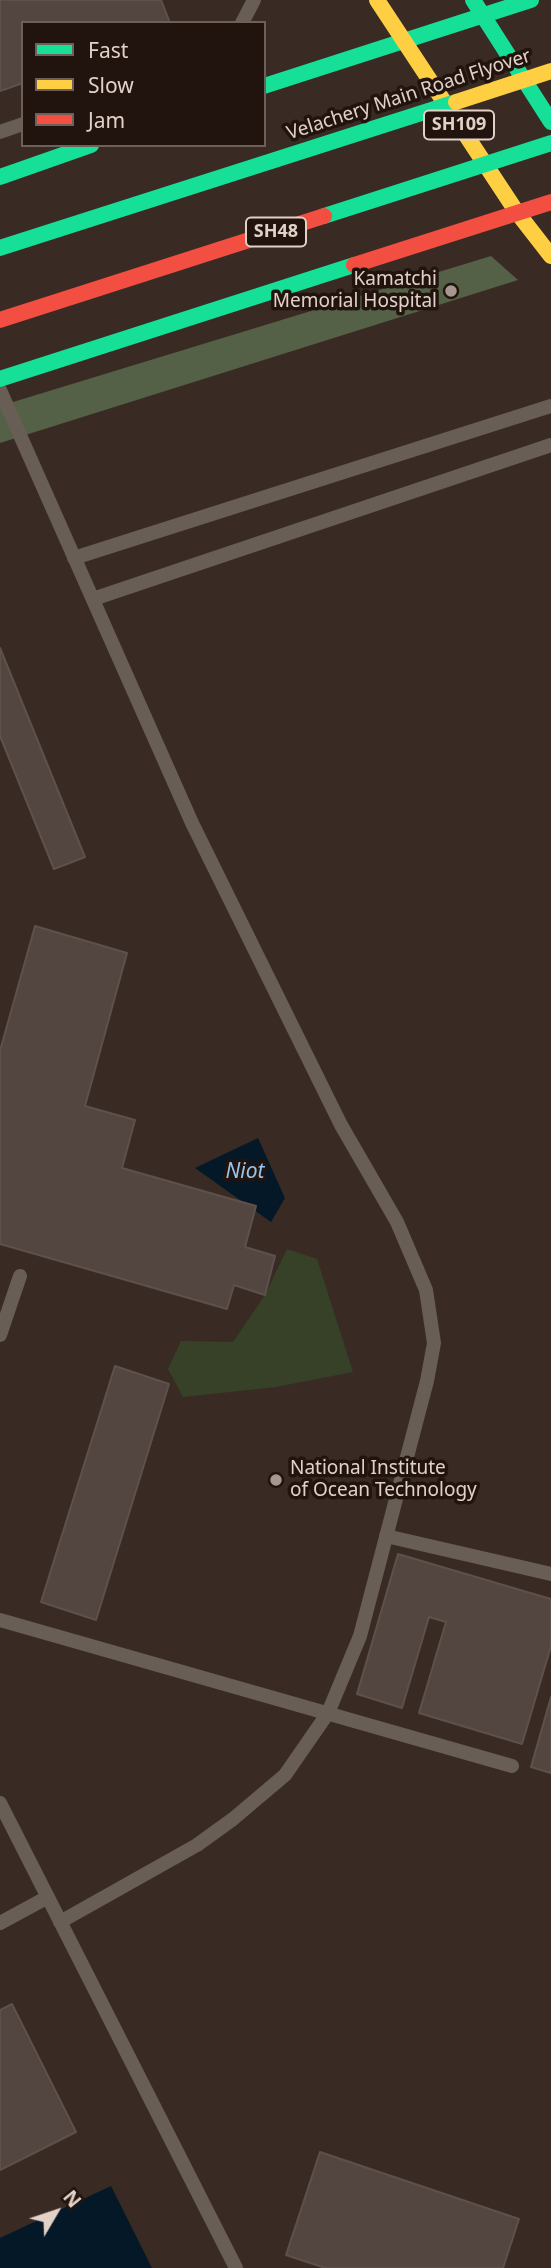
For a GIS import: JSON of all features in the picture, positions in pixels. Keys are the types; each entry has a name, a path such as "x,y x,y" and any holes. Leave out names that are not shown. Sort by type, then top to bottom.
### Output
{"main road":[{"name":"SH109","path":"377,0 516,211 551,256"},
{"path":"473,0 551,122"},
{"path":"266,85 402,39 531,0"},
{"name":"Velachery Main Road Flyover","path":"0,248 551,72"},
{"name":"SH48","path":"0,320 551,143"},
{"path":"0,177 85,147"},
{"path":"0,379 516,211 551,202"}],"lane":[{"path":"243,21 254,0"},
{"path":"0,132 21,125"},
{"path":"0,390 192,823 341,1125 397,1222 426,1290 434,1343 427,1381 360,1636 328,1713 285,1775 233,1819 197,1845 60,1922"},
{"path":"74,558 551,405"},
{"path":"93,599 551,445"},
{"path":"0,1335 20,1276"},
{"path":"386,1536 551,1574"},
{"path":"0,1620 512,1766"},
{"path":"0,1803 236,2268"},
{"path":"0,1923 48,1897"}],"green space":[{"path":"491,256 518,280 0,443 0,406"},
{"path":"287,1249 317,1259 353,1372 276,1387 183,1397 168,1369 181,1341 233,1342 265,1295"}],"water":[{"name":"Niot","path":"258,1138 285,1198 271,1222 195,1168"},
{"path":"111,2186 152,2268 0,2268 0,2238"}],"building":[{"path":"0,0 161,0 169,21 21,21 21,84 0,91"},
{"path":"0,648 85,857 54,869 0,736"},
{"path":"35,926 127,953 85,1106 135,1120 122,1168 256,1206 245,1247 275,1256 265,1295 234,1285 227,1309 0,1244 0,1051"},
{"path":"115,1366 169,1384 96,1620 41,1602"},
{"path":"398,1554 551,1599 551,1646 522,1744 419,1713 446,1622 429,1617 402,1708 357,1694"},
{"path":"551,1697 551,1773 531,1767"},
{"path":"12,2004 76,2132 0,2170 0,2010"},
{"path":"320,2152 519,2219 503,2268 325,2268 286,2255"}],"traffic: fast":[{"path":"473,0 551,122"},
{"path":"266,85 531,0"},
{"path":"0,248 456,102"},
{"path":"324,216 551,143"},
{"path":"0,177 85,147"},
{"path":"0,379 354,265"}],"traffic: slow":[{"path":"377,0 516,211 551,256"},
{"path":"456,102 551,71"}],"traffic: jam":[{"path":"354,265 551,202"},
{"path":"0,320 324,216"}],"place":[{"name":"Kamatchi Memorial Hospital","path":"451,291"},
{"name":"National Institute of Ocean Technology","path":"276,1480"}]}
